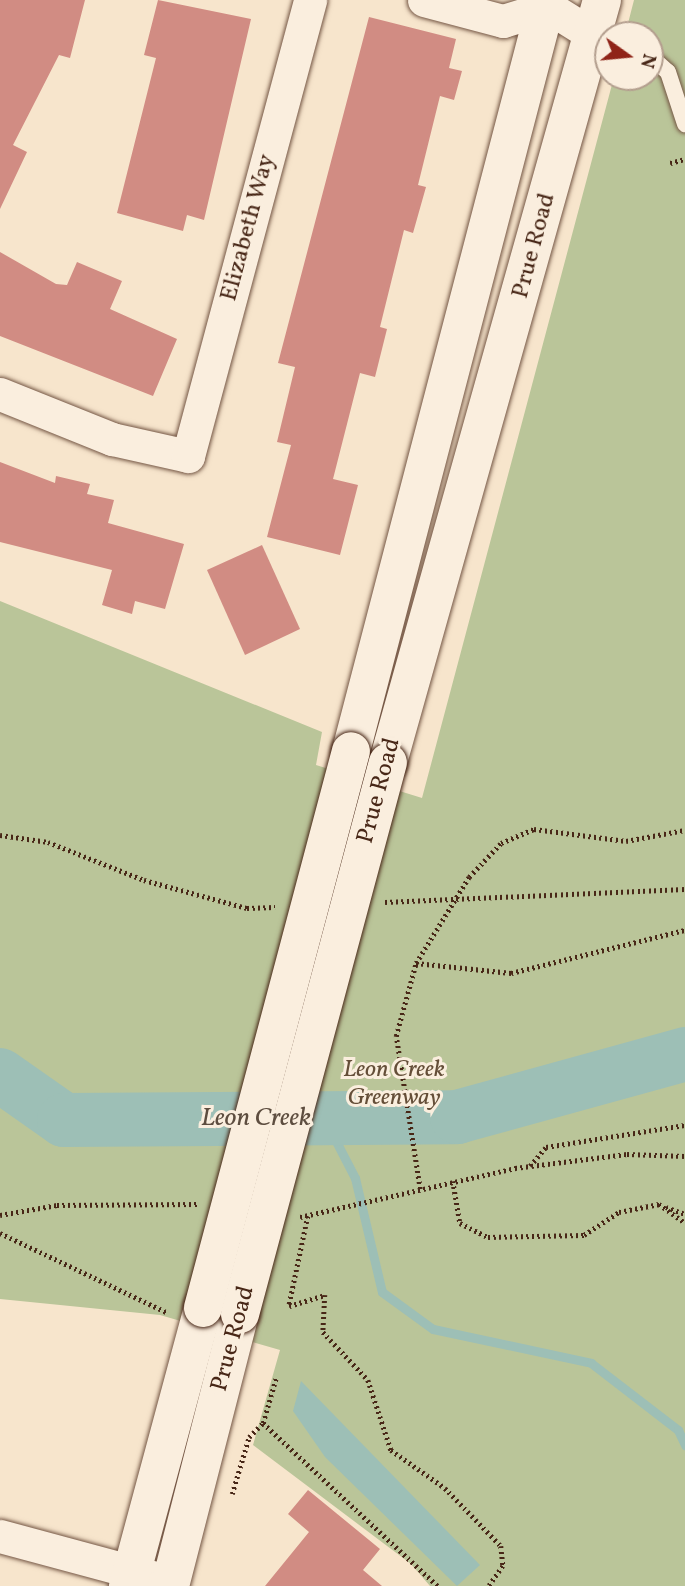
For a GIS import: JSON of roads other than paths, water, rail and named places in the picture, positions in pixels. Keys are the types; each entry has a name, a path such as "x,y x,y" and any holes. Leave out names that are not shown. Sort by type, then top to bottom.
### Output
{"main road":[{"name":"Prue Road","path":"130,1579 351,751 543,3"},
{"name":"Prue Road","path":"171,1584 240,1314 388,762 594,49"}],"street":[{"name":"Elizabeth Way","path":"0,394 112,439 188,456 310,0"},
{"path":"424,0 503,22 543,3 594,22"},
{"path":"0,1536 130,1579 171,1584"}],"lane":[{"path":"664,68 668,72 685,124"}],"water":[{"path":"301,1381 480,1565 457,1586 325,1457 293,1411"}],"waterway":[{"name":"Leon Creek","path":"0,1075 64,1120 457,1117 685,1054"},
{"path":"324,1118 355,1178 382,1292 433,1329 591,1363 678,1430 685,1445"}],"park label":[{"name":"Leon Creek Greenway","path":"394,1085"}]}
